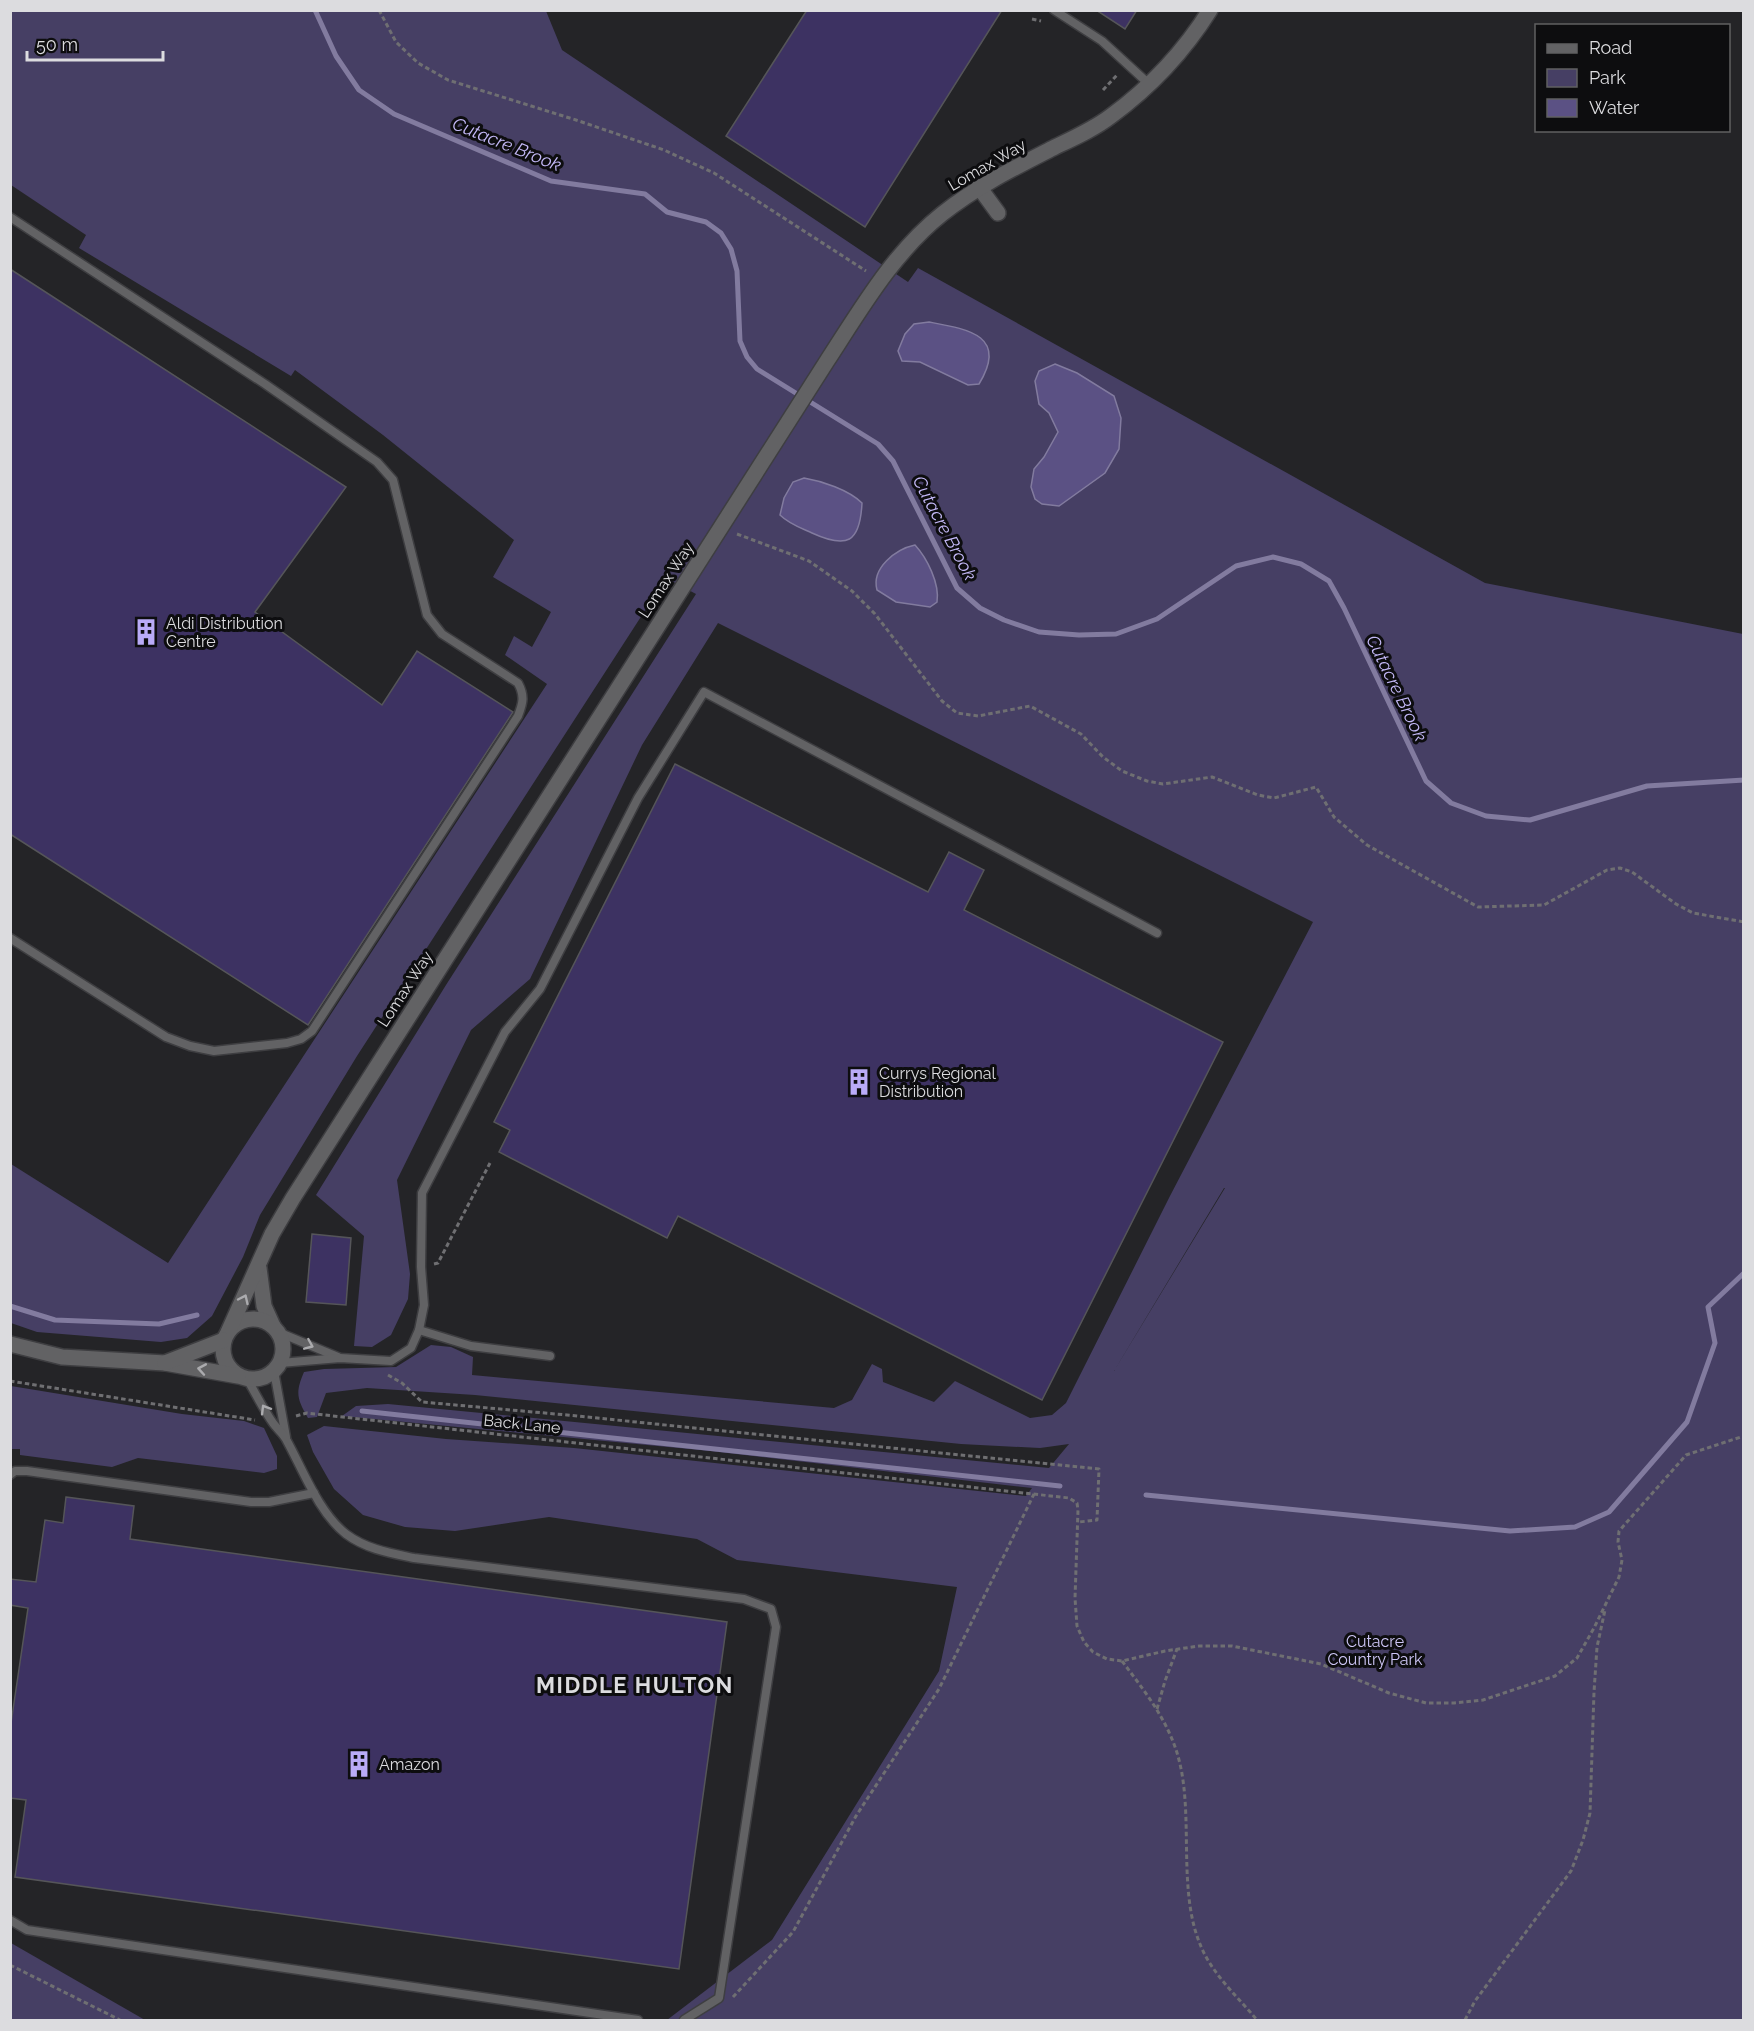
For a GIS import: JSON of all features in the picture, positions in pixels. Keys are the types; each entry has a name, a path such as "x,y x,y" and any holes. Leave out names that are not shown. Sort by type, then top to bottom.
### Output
{"street":[{"name":"Lomax Way","path":"227,1335 259,1268 272,1234 293,1198 827,361 894,263 940,215 980,187 1110,117 1178,57 1210,10"},
{"path":"980,187 999,213"},
{"name":"Lomax Way","path":"259,1268 264,1306 275,1329"},
{"path":"10,1344 62,1357 165,1363 242,1377 257,1379 266,1377 277,1367 283,1347 275,1329 264,1321 245,1320 236,1324 227,1335 222,1350 224,1360 230,1369 242,1377"},
{"path":"165,1363 227,1335"}],"lane":[{"path":"1054,10 1102,41 1149,84"},
{"path":"10,217 265,384 377,462 393,480 427,615 442,634 518,683 523,693 523,704 518,716 312,1031 301,1039 287,1043 214,1051 190,1046 166,1037 10,938"},
{"path":"684,2020 719,1998 776,1627 771,1609 744,1599 414,1558 385,1552 363,1544 345,1533 332,1520 314,1493 286,1437 277,1367 340,1358 391,1361 411,1348 419,1330 424,1305 421,1266 422,1193 506,1032 540,989 638,798 704,692 1157,933"},
{"path":"275,1329 340,1358"},
{"path":"419,1330 471,1346 550,1356"},
{"path":"242,1377 273,1423 286,1437"},
{"path":"10,1475 15,1471 27,1471 251,1502 269,1502 314,1493"},
{"path":"10,1920 27,1930 638,2020"}],"path":[{"path":"379,10 396,42 418,63 448,80 664,150 714,173 866,271"},
{"path":"1032,19 1041,21"},
{"path":"1103,90 1128,65"},
{"path":"732,532 809,561 852,591 875,614 942,701 957,712 978,716 1030,706 1081,734 1103,757 1122,771 1147,782 1162,784 1212,777 1258,795 1274,798 1316,787 1334,817 1367,845 1478,907 1544,905 1607,870 1620,868 1632,872 1693,914 1743,922"},
{"path":"421,1266 438,1263 490,1162"},
{"path":"386,1374 402,1383 422,1402 1098,1469 1097,1521 1079,1522 1075,1598 1077,1626 1084,1642 1093,1652 1107,1659 1122,1661 1177,1649 1232,1646 1321,1664 1389,1693 1426,1703 1483,1700 1555,1676 1577,1658 1619,1577 1622,1560 1618,1542 1619,1531 1686,1455 1743,1436"},
{"path":"10,1381 273,1423"},
{"name":"Back Lane","path":"282,1419 307,1413 1034,1494 1074,1500 1077,1503 1079,1522"},
{"path":"725,2002 734,1996 793,1932 856,1815 939,1689 1034,1494"},
{"path":"1465,2020 1475,2001 1571,1871 1583,1840 1590,1813 1597,1647 1606,1604"},
{"path":"1157,1710 1177,1649"},
{"path":"1122,1661 1168,1729 1180,1764 1186,1814 1190,1912 1200,1945 1225,1982 1257,2020"},
{"path":"10,1965 120,2020"}],"green space":[{"name":"Cutacre Country Park","path":"11,11 546,11 562,50 908,282 918,268 1485,583 1743,634 1743,2020 667,2020 772,1940 939,1671 957,1587 737,1560 697,1539 549,1517 455,1531 405,1527 363,1515 334,1489 313,1452 307,1435 324,1426 446,1439 574,1448 1026,1496 1032,1488 710,1451 342,1416 356,1406 388,1404 1049,1468 1069,1444 1040,1448 961,1444 475,1395 367,1388 326,1393 317,1417 308,1418 301,1406 298,1391 304,1372 324,1369 396,1367 431,1345 451,1347 473,1357 472,1375 834,1408 852,1400 872,1364 882,1369 883,1382 934,1402 955,1381 1030,1418 1052,1415 1066,1403 1170,1196 1313,922 718,623 642,745 530,979 471,1030 397,1180 410,1274 408,1299 391,1335 372,1347 354,1346 364,1236 316,1195 446,985 696,594 666,578 357,1056 260,1215 243,1257 212,1316 187,1338 161,1342 37,1332 11,1323 11,1164 168,1263 547,684 505,655 514,636 532,647 551,612 493,577 514,540 383,435 295,370 291,376 79,248 86,235 11,185","holes":["1224,1188 1225,1188 1114,1371"]},
{"path":"11,1386 182,1414 244,1421 264,1428 277,1456 277,1469 264,1473 138,1458 112,1467 20,1455 20,1449 11,1449"},
{"path":"11,1943 145,2020 11,2020"}],"water":[{"path":"929,322 957,328 980,337 989,355 987,368 979,384 968,385 920,362 902,361 898,351 905,334 914,324"},
{"path":"1055,364 1077,373 1114,396 1121,418 1119,449 1105,473 1059,506 1042,504 1035,499 1031,487 1034,469 1044,457 1058,432 1049,413 1039,404 1035,381 1039,371"},
{"path":"804,478 835,487 862,503 858,527 849,539 834,541 824,538 795,526 780,515 784,498 793,482"},
{"path":"915,545 928,564 937,587 937,602 930,607 896,602 877,590 876,582 881,567 893,555"}],"building":[{"path":"807,10 1002,10 865,227 726,136"},
{"path":"1096,10 1137,10 1125,29"},
{"name":"Aldi Distribution Centre","path":"10,269 346,487 255,612 382,705 417,651 513,712 308,1025 10,834"},
{"name":"Currys Regional Distribution","path":"675,764 928,892 949,852 984,870 964,910 1223,1042 1042,1400 678,1216 667,1238 499,1152 510,1130 494,1122"},
{"path":"312,1234 351,1238 346,1305 306,1302"},
{"name":"Amazon","path":"66,1497 134,1506 130,1539 727,1622 679,1969 15,1877 26,1800 10,1798 10,1730 28,1608 10,1605 10,1579 36,1582 45,1520 63,1523"}],"waterway":[{"name":"Cutacre Brook","path":"315,10 336,56 359,90 394,114 551,181 645,194 667,212 706,222 721,233 731,249 737,271 740,341 747,357 757,369 878,444 893,461 957,588 980,608 1004,620 1039,632 1079,635 1116,634 1157,619 1236,566 1273,557 1301,564 1329,581 1426,781 1451,803 1486,816 1530,820 1647,786 1744,780"},
{"path":"1146,1495 1510,1531 1575,1527 1609,1512 1687,1422 1715,1343 1708,1307 1744,1273"},
{"path":"10,1306 55,1320 159,1324 197,1315"},
{"path":"362,1411 1060,1486"}],"place":[{"name":"Aldi Distribution Centre","path":"146,632"},
{"name":"Currys Regional Distribution","path":"859,1082"},
{"name":"Amazon","path":"359,1764"}],"district":[{"name":"MIDDLE HULTON","path":"635,1685"}]}
